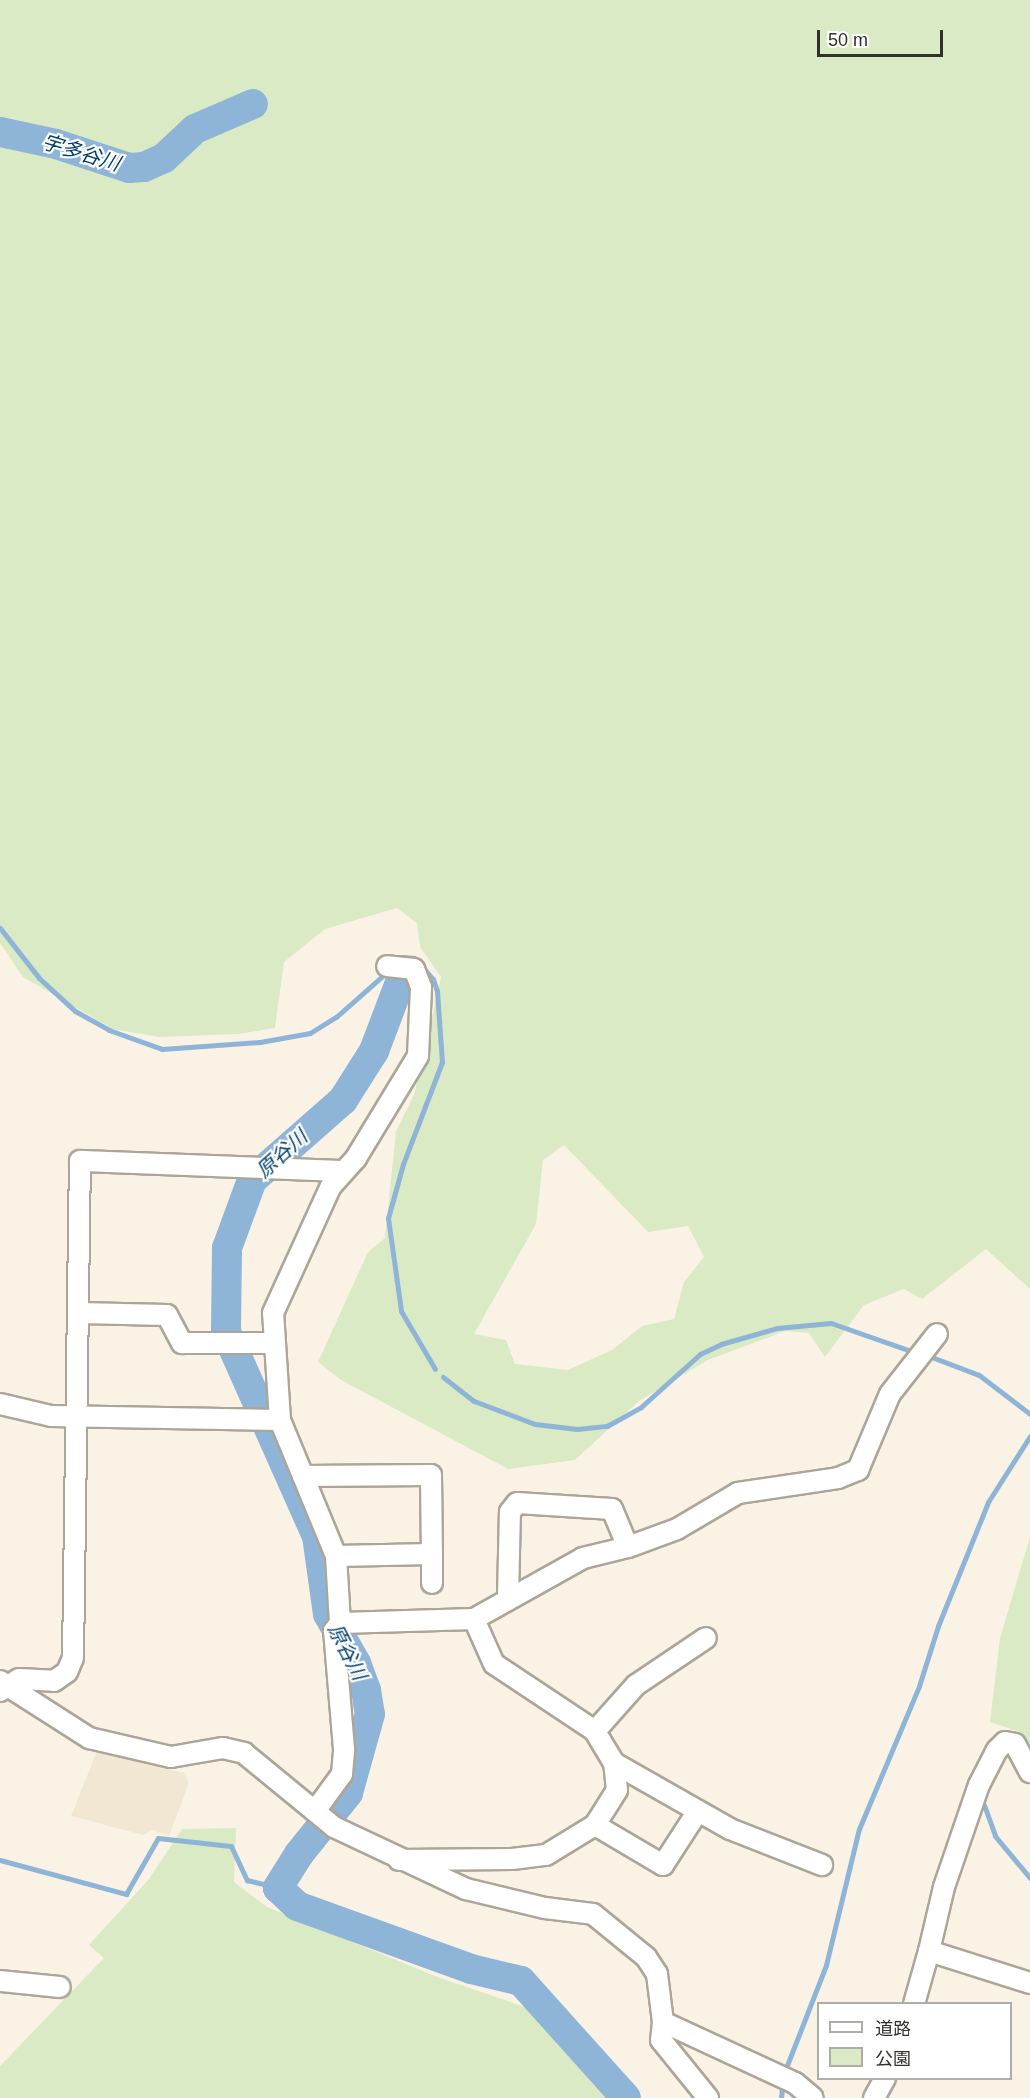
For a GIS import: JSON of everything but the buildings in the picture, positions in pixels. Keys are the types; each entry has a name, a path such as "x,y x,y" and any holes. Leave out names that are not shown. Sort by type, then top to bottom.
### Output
{"street":[{"path":"316,1812 342,1774 344,1749 334,1631 340,1623 336,1556 280,1419 273,1343 273,1313 331,1186 390,1106 418,1056 421,987 414,969 387,966"},
{"path":"1,1686 19,1679 54,1682 67,1672 73,1658 80,1161 344,1171"},
{"path":"79,1313 166,1315 182,1342 273,1343"},
{"path":"340,1623 474,1619 583,1558 628,1547 676,1529 738,1493 838,1478 858,1470 890,1394 937,1334"},
{"path":"0,1404 32,1414 76,1417 280,1419"},
{"path":"303,1476 431,1475 432,1583"},
{"path":"508,1598 510,1512 518,1503 612,1509 628,1547"},
{"path":"336,1556 432,1554"},
{"path":"399,1860 512,1859 546,1855 595,1825 617,1790 614,1762 595,1731 494,1664 474,1619"},
{"path":"595,1731 636,1684 706,1638"},
{"path":"1,1686 89,1738 171,1757 223,1748 243,1754 334,1827 399,1860 466,1889 545,1908 593,1914 646,1957 657,1974 663,2022 661,2040 708,2098"},
{"path":"915,2002 944,1887 979,1785 997,1750 1005,1743 1015,1744 1030,1772"},
{"path":"614,1762 730,1829 822,1865"},
{"path":"595,1825 663,1865 698,1811"},
{"path":"929,1951 1030,1983"},
{"path":"0,1981 60,1987"},
{"path":"663,2022 795,2083 813,2098"},
{"path":"874,2098 884,2080"}],"shaded area":[{"path":"97,1751 184,1773 189,1783 169,1836 151,1830 143,1835 71,1816"}],"green space":[{"path":"0,0 1030,0 1030,1289 986,1249 922,1299 904,1289 864,1305 825,1357 809,1333 785,1331 708,1360 639,1401 575,1460 508,1469 341,1380 318,1362 368,1252 385,1238 396,1131 414,1095 441,977 420,947 417,923 397,908 325,929 284,962 275,1028 238,1034 159,1037 113,1029 23,977 0,943","holes":["564,1145 648,1232 688,1226 704,1257 684,1282 674,1319 642,1326 612,1350 568,1370 515,1364 506,1340 474,1334 536,1224 543,1160"]},
{"path":"1030,1537 1030,1752 1020,1732 990,1722 1000,1638"},
{"path":"236,1828 234,1882 267,1907 440,1978 534,2010 611,2098 0,2098 0,2066 104,1958 89,1945 149,1879 182,1829"}],"waterway":[{"name":"宇多谷川","path":"0,132 56,144 129,168 144,167 164,158 195,129 253,104"},
{"path":"0,928 39,978 75,1011 109,1030 162,1049 260,1042 310,1033 336,1017 388,971"},
{"path":"397,963 403,957 414,958 433,979 437,991 442,1062 403,1164 388,1218 401,1311 435,1369"},
{"name":"原谷川","path":"402,977 374,1051 343,1100 252,1180 227,1248 226,1332 317,1536 328,1614 356,1663 366,1690 370,1714 348,1793 299,1854 278,1888 297,1906 471,1969 521,1981 626,2098"},
{"path":"443,1377 474,1401 535,1424 577,1429 607,1426 641,1407 700,1354 721,1344 777,1328 831,1323 914,1352"},
{"path":"929,1356 979,1375 1030,1414"},
{"path":"784,2073 826,1965 859,1829 919,1686 938,1626 988,1502 1030,1436"},
{"path":"984,1805 995,1836 1030,1878"},
{"path":"0,1860 126,1894 158,1838 231,1846 247,1880 278,1888"},
{"path":"781,2098 782,2088"}]}
